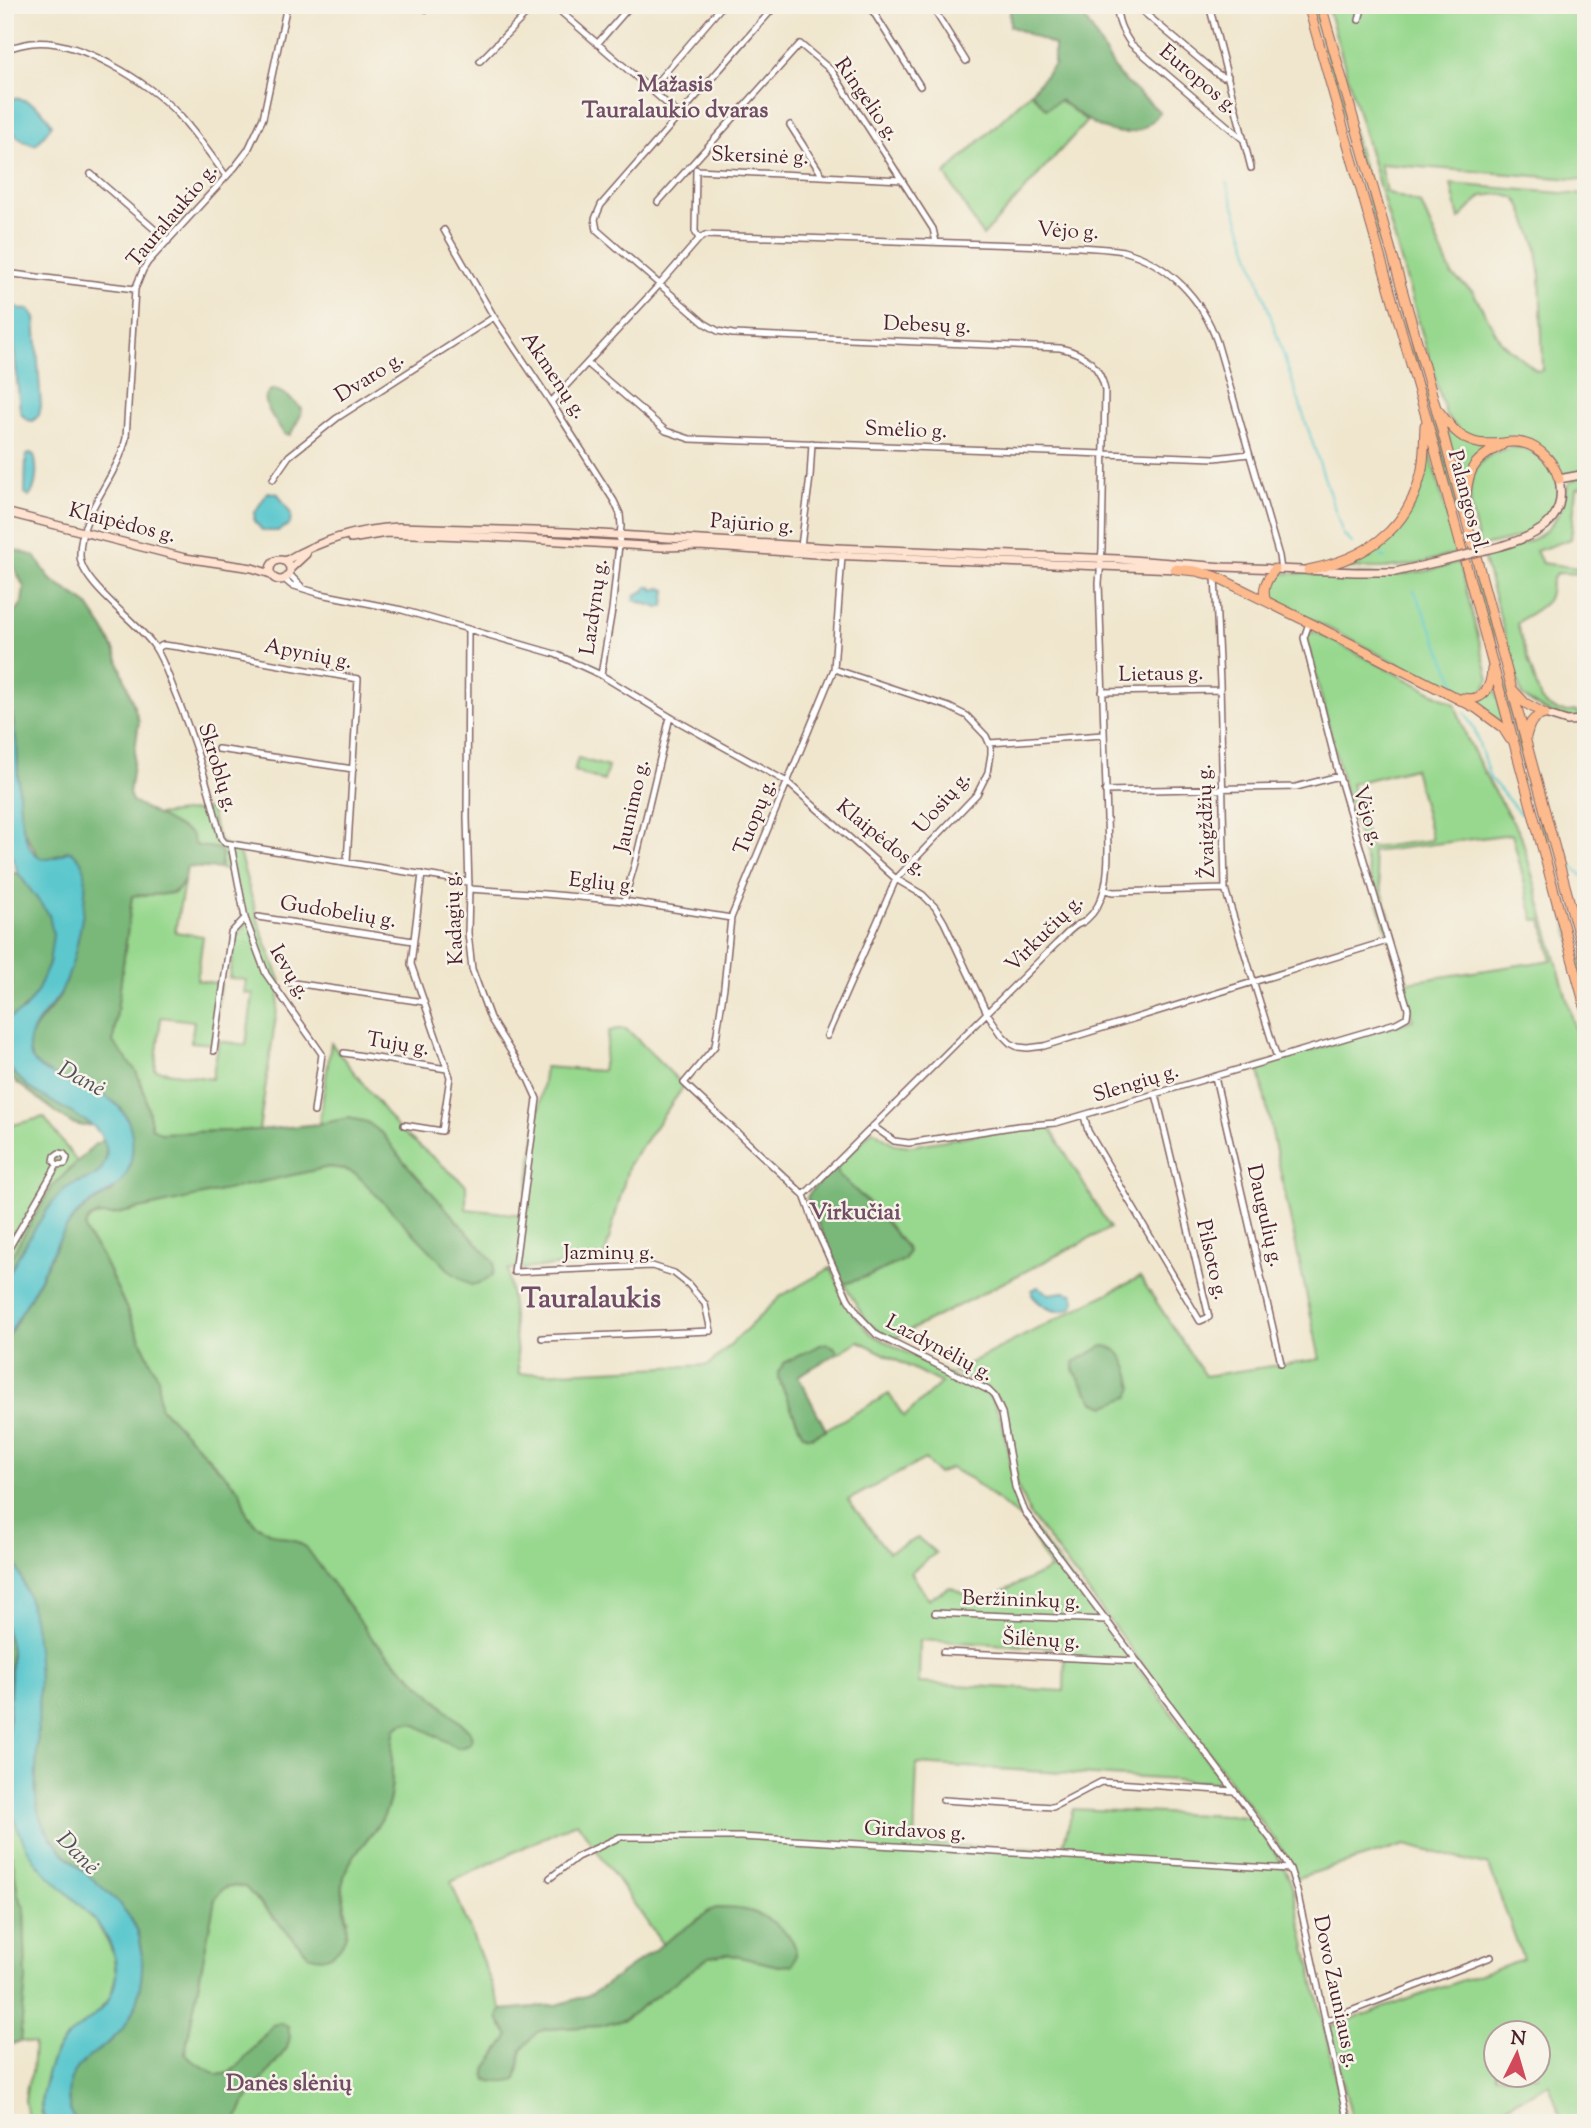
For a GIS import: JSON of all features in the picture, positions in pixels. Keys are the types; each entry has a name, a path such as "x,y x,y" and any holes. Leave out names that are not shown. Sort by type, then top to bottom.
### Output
{"highway":[{"name":"Palangos pl.","path":"1308,5 1425,413 1586,1010"},
{"name":"Palangos pl.","path":"1321,5 1436,408 1586,963"},
{"path":"1436,408 1456,432 1467,439 1485,444 1520,443 1537,449 1551,462 1559,479"},
{"path":"1308,570 1325,567 1367,550 1400,520 1416,491 1421,474 1425,413"},
{"path":"1465,514 1466,488 1471,471 1482,456 1504,443"},
{"path":"1175,569 1215,576 1451,695 1488,715 1503,728 1514,746"},
{"path":"1266,601 1264,587 1278,569"},
{"path":"1451,695 1468,699 1483,696 1490,684 1492,662"},
{"path":"1511,687 1524,703 1545,714"},
{"path":"1525,740 1530,722 1545,714"}],"main road":[{"path":"1559,479 1586,474"},
{"name":"Pajūrio g.","path":"620,540 842,556 1395,572 1501,546 1534,535 1554,516 1559,502 1559,479"},
{"name":"Klaipėdos g.","path":"6,512 185,558 230,566"},
{"name":"Pajūrio g.","path":"230,566 252,568 275,578 308,553 350,539 386,533 801,546 1175,569 1224,567"},
{"name":"Pajūrio g.","path":"252,568 279,560 287,571"},
{"path":"271,574 272,564"},
{"path":"1545,714 1567,721 1586,720"}],"street":[{"name":"Tauralaukio g.","path":"84,532 87,520 121,457 126,438 135,289 143,270 248,150 263,118 287,5"},
{"path":"481,61 535,5"},
{"path":"553,5 680,115 776,5"},
{"path":"597,44 631,5"},
{"path":"651,89 723,5"},
{"path":"869,5 920,86"},
{"path":"931,5 966,61"},
{"name":"Europos g.","path":"1117,5 1118,19 1131,44 1244,140"},
{"path":"1135,5 1216,73 1223,77 1228,76"},
{"path":"1209,5 1251,168"},
{"path":"1359,20 1363,5"},
{"path":"5,49 44,43 93,55 167,103 190,128 226,176"},
{"name":"Ringelio g.","path":"691,165 800,44 832,71 933,229 936,242"},
{"name":"Debesų g.","path":"680,115 601,205 595,219 597,230 697,318 724,333 1060,348 1072,350 1093,363 1105,390 1100,563"},
{"name":"Skersinė g.","path":"790,125 822,176"},
{"path":"551,401 699,239 695,231 697,170 691,165 658,202"},
{"name":"Skersinė g.","path":"697,170 902,180"},
{"path":"91,174 168,241"},
{"name":"Akmenų g.","path":"444,230 494,317 614,501 622,520 620,540"},
{"name":"Vėjo g.","path":"699,239 705,234 711,234 1115,250 1145,260 1167,272 1183,285 1209,320 1281,563 1278,569"},
{"path":"5,273 135,289"},
{"name":"Dvaro g.","path":"274,479 289,456 337,418 494,317"},
{"name":"Smėlio g.","path":"588,363 659,425 674,435 691,439 1215,458 1249,454"},
{"path":"801,546 812,443"},
{"path":"5,495 6,512"},
{"name":"Skroblų g.","path":"84,532 80,561 85,573 156,649 189,729 210,791 221,838 230,845"},
{"name":"Lazdynų g.","path":"601,675 620,540"},
{"name":"Tuopų g.","path":"684,1083 715,1046 731,918 834,669 842,556"},
{"name":"Virkučių g.","path":"804,1195 1056,944 1076,926 1086,921 1105,890 1108,869 1100,563"},
{"name":"Klaipėdos g.","path":"287,571 291,584 303,588 342,599 402,610 555,654 601,675 787,782 896,879 923,895 935,907 987,1013 1010,1043 1028,1048 1044,1046 1387,941"},
{"name":"Žvaigždžių g.","path":"1215,576 1225,889 1277,1058"},
{"name":"Vėjo g.","path":"1310,623 1304,638 1339,776 1408,1009 1406,1017"},
{"name":"Kadagių g.","path":"468,630 468,933 472,969 490,1018 528,1079 537,1099 514,1272"},
{"name":"Apynių g.","path":"156,649 163,645 179,647 358,679 347,862"},
{"path":"834,669 956,710 972,720 989,743 1103,735"},
{"name":"Lietaus g.","path":"1102,692 1220,690"},
{"name":"Jaunimo g.","path":"624,901 670,717"},
{"name":"Uosių g.","path":"827,1036 896,879 982,787 990,766 989,743"},
{"path":"218,749 353,769"},
{"path":"1105,791 1296,787 1339,776"},
{"path":"230,845 469,882"},
{"name":"Ievų g.","path":"230,845 245,918 266,974 322,1054 314,1112"},
{"path":"404,1125 442,1131 450,1077 411,964 422,874"},
{"name":"Eglių g.","path":"469,889 624,901 731,918"},
{"path":"1105,890 1225,889"},
{"name":"Gudobelių g.","path":"258,916 413,941"},
{"path":"214,1051 231,933 245,918"},
{"path":"287,982 424,1002"},
{"name":"Slengių g.","path":"873,1126 894,1141 909,1143 1018,1126 1056,1123 1396,1023 1406,1017"},
{"name":"Tujų g.","path":"344,1053 447,1069"},
{"name":"Daugulių g.","path":"1215,1077 1281,1363"},
{"name":"Lazdynėlių g.","path":"684,1083 804,1195 848,1299 868,1328 988,1390 994,1396 1003,1413 1015,1487 1025,1512 1272,1841 1290,1869"},
{"name":"Pilsoto g.","path":"1084,1116 1088,1130 1200,1321 1209,1317 1156,1094"},
{"path":"5,1255 57,1166"},
{"name":"Jazminų g.","path":"514,1272 652,1266 674,1273 688,1284 705,1304 711,1331 542,1338"},
{"name":"Beržininkų g.","path":"935,1613 1107,1620"},
{"name":"Šilėnų g.","path":"943,1651 1137,1661"},
{"path":"943,1800 1053,1807 1101,1782 1234,1791"},
{"name":"Girdavos g.","path":"550,1878 577,1857 620,1837 740,1837 1290,1869"},
{"name":"Dovo Zauniaus g.","path":"1290,1869 1348,2123"},
{"path":"1325,2021 1491,1957"}],"green space":[{"path":"1010,5 1083,5 1083,15 1119,76 1160,112 1148,125 1123,133 1097,125 1060,100 1046,109 1031,92 1054,65 1054,45 1010,26"},
{"path":"1312,5 1317,5 1439,433 1586,981 1586,996 1414,358"},
{"path":"1327,5 1586,5 1586,180 1380,164 1386,192 1421,204 1452,275 1473,292 1501,342 1537,371 1543,370 1540,271 1536,244 1520,204 1515,198 1500,194 1482,196 1459,219 1451,184 1586,195 1586,471 1567,475 1563,473 1555,460 1542,448 1488,442 1465,436 1446,416"},
{"path":"1031,92 1046,109 1059,100 1087,121 983,236 945,174"},
{"path":"274,389 302,409 290,435 285,435 266,403 268,392"},
{"path":"1445,426 1492,447 1462,490"},
{"path":"1428,445 1457,553 1418,564 1383,568 1334,568 1379,546 1402,523 1418,494 1427,461"},
{"path":"1514,447 1529,451 1551,468 1558,492 1556,505 1549,517 1531,532 1480,547 1470,499 1474,472 1482,461 1495,453"},
{"path":"1586,477 1586,486 1576,488 1571,539 1536,551 1542,563 1586,569 1586,574 1557,573 1545,603 1517,624 1541,700 1556,710 1575,711 1581,718 1565,718 1550,713 1522,696 1483,556 1539,535 1557,517 1568,484 1576,478"},
{"path":"5,520 10,527 12,549 35,556 50,579 86,603 105,631 116,654 139,721 129,794 132,801 191,834 195,845 219,849 222,854 220,869 187,867 180,886 175,891 161,895 132,896 113,1042 136,1071 145,1095 152,1128 161,1133 259,1130 349,1118 367,1122 383,1134 400,1157 493,1261 494,1267 489,1278 471,1285 451,1272 356,1174 329,1167 112,1215 96,1216 89,1219 85,1227 158,1378 161,1408 240,1491 247,1514 256,1525 306,1547 375,1642 470,1732 472,1740 467,1746 458,1748 413,1723 404,1723 395,1728 389,1803 380,1821 347,1868 343,1887 346,1936 342,1945 331,1955 322,1958 309,1955 245,1887 227,1887 215,1899 185,2053 191,2060 218,2075 229,2073 240,2064 273,2025 281,2023 288,2026 290,2037 287,2048 244,2103 236,2123 77,2123 68,2101 70,2081 75,2071 117,2035 130,2016 139,1987 141,1947 139,1934 130,1918 59,1848 42,1821 36,1805 30,1605 5,1535 5,1346 64,1230 91,1203 113,1191 129,1166 132,1138 127,1118 121,1108 43,1071 33,1060 29,1050 29,1040 62,990 67,851 49,859 38,856 24,831 19,805 17,748 12,714 5,699 5,627 22,603 24,587 5,549"},
{"path":"1459,562 1489,679 1482,692 1467,697 1277,602 1270,590 1274,579 1281,573 1396,575 1427,571"},
{"path":"1309,632 1318,633 1455,704 1467,738 1492,788 1521,835 1586,1067 1586,2123 1563,2123 1551,2090 1552,2020 1482,2020 1482,2090 1537,2090 1473,2123 1353,2123 1329,2027 1523,1959 1489,1866 1405,1845 1296,1878 1289,1860 1277,1843 1030,1515 1018,1488 1002,1404 997,1397 954,1371 1140,1277 1205,1376 1320,1359 1258,1066 1413,1020 1344,787 1307,641","holes":["1414,768 1432,840 1370,848 1351,784","1512,834 1534,920 1542,920 1552,960 1408,982 1371,852"]},
{"path":"1494,682 1504,724 1473,703"},
{"path":"578,758 608,767 604,781 574,771"},
{"path":"211,809 220,840 238,849 261,930 281,982 259,1130 160,1133 152,1128 145,1095 113,1042 132,895 175,893 184,883 175,932 203,936 197,980 220,984 213,1044 191,1042 194,1021 161,1017 155,1070 212,1079 219,1041 246,1045 253,994 244,993 246,980 229,978 236,934 245,927 232,870 220,869 222,854 195,845 191,834 157,815"},
{"path":"5,873 18,873 47,911 53,929 53,943 46,974 31,1001 11,1017 5,1013 5,992 12,984 9,967 5,966"},
{"path":"626,1029 684,1086 629,1164 603,1262 508,1270 519,1374 709,1365 781,1296 831,1268 853,1313 871,1334 987,1394 1000,1417 1022,1513 1224,1783 917,1764 914,1844 1062,1849 1073,1809 1249,1817 1280,1860 1293,1889 1347,2123 236,2123 244,2103 287,2048 273,2025 229,2073 218,2075 191,2060 185,2053 215,1899 221,1891 230,1886 245,1887 309,1955 348,1920 343,1882 351,1860 381,1820 390,1798 395,1728 404,1723 413,1723 458,1748 472,1740 470,1732 375,1642 295,1541 256,1525 247,1514 240,1491 161,1408 158,1378 101,1255 86,1234 87,1222 96,1216 112,1215 329,1167 356,1174 400,1157 383,1134 349,1118 319,1124 331,1043 398,1128 466,1185 466,1209 524,1215 545,1067 602,1071 609,1031","holes":["859,1341 941,1383 904,1417 889,1394 812,1437 806,1436 802,1433 778,1372 834,1347 838,1353","925,1459 938,1474 951,1468 971,1479 1026,1523 1050,1569 981,1602 950,1587 928,1599 911,1572 936,1553 918,1538 888,1552 848,1500","920,1640 1065,1648 1064,1691 919,1683","577,1822 663,1945 711,1910 744,1910 756,1913 789,1935 779,1966 727,1954 709,1957 625,2019 601,2026 546,2029 537,2032 522,2049 518,2072 486,2069 509,2035 502,2027 499,2013 502,2010 451,1882"]},
{"path":"5,1064 29,1088 92,1125 71,1123 12,1079 5,1072"},
{"path":"44,1117 77,1162 51,1188 5,1267 5,1127"},
{"path":"1049,1126 1110,1228 891,1340 867,1322 844,1284 904,1260 908,1252 873,1207 839,1175 836,1167 873,1130 894,1144 911,1146 998,1131"},
{"path":"105,1140 105,1164 101,1171 93,1177 77,1182 52,1203 22,1250 5,1284 5,1267 51,1188 95,1144"},
{"path":"836,1167 839,1175 873,1207 908,1252 904,1260 844,1284 807,1198"},
{"path":"826,1344 834,1347 838,1353 798,1376 826,1430 809,1437 802,1433 778,1372 784,1363"},
{"path":"1103,1346 1116,1350 1120,1355 1127,1367 1133,1388 1129,1397 1106,1406 1094,1402 1074,1371 1074,1362"},
{"path":"5,1625 11,1648 5,1776"},
{"path":"6,1775 15,1823 67,1893 84,1907 99,1927 110,1946 116,1975 111,1996 91,2020 69,2036 54,2054 41,2100 41,2112 46,2123 29,2123 25,2101 32,2072 34,2044 20,2041 26,1979 24,1907 18,1895 12,1856 5,1860"},
{"path":"12,1855 18,1895 24,1907 26,1979 20,2041 5,2047 5,1860"},
{"path":"717,1908 753,1912 773,1922 790,1937 795,1946 796,1955 792,1965 779,1966 727,1954 709,1957 625,2019 601,2026 546,2029 537,2032 522,2049 516,2080 487,2080 486,2069 509,2035 499,2020 502,2010 557,2005 592,1994"}],"water":[{"path":"13,98 36,106 52,125 37,144 24,141 5,128 5,101"},
{"path":"5,300 22,310 29,309 35,317 41,406 39,415 33,421 25,418 20,410 12,328 5,316"},
{"path":"30,453 34,455 36,471 34,488 29,497 25,493 26,456"},
{"path":"268,492 278,494 291,514 290,524 278,531 263,531 254,521 255,512"},
{"path":"647,587 666,590 664,606 659,608 634,600 636,595"},
{"path":"5,699 15,734 20,810 28,843 35,854 45,859 71,851 83,865 85,880 80,931 71,967 57,999 37,1024 30,1038 33,1061 45,1071 103,1095 120,1108 130,1127 132,1154 129,1168 118,1186 83,1208 69,1224 5,1346 4,1293 14,1265 41,1220 65,1189 99,1172 105,1162 106,1150 103,1139 92,1125 29,1088 5,1064 5,1013 11,1017 24,1010 37,992 49,964 53,934 49,915 18,873 5,840"},
{"path":"1038,1287 1049,1294 1073,1294 1073,1307 1056,1311 1046,1307 1032,1295 1032,1290"},
{"path":"5,1535 28,1596 34,1623 39,1697 37,1808 53,1841 126,1912 136,1928 141,1946 140,1988 129,2019 116,2036 81,2064 70,2082 69,2105 77,2123 46,2123 42,2105 44,2087 59,2047 99,2011 110,1996 116,1975 115,1957 99,1926 36,1862 16,1824 11,1804 8,1761 11,1651 5,1622"}],"waterway":[{"path":"1226,182 1343,534 1352,543"},
{"path":"1381,556 1385,558"},
{"path":"1414,590 1458,688"},
{"path":"1465,713 1475,731 1490,778 1521,815"},
{"path":"1571,865 1586,879"}],"district":[{"name":"Mažasis Tauralaukio dvaras","path":"675,98"},
{"name":"Virkučiai","path":"855,1213"},
{"name":"Tauralaukis","path":"591,1300"},
{"name":"Danės slėnių","path":"289,2084"}],"water label":[{"name":"Danė","path":"81,1080"},
{"name":"Danė","path":"77,1854"}]}
